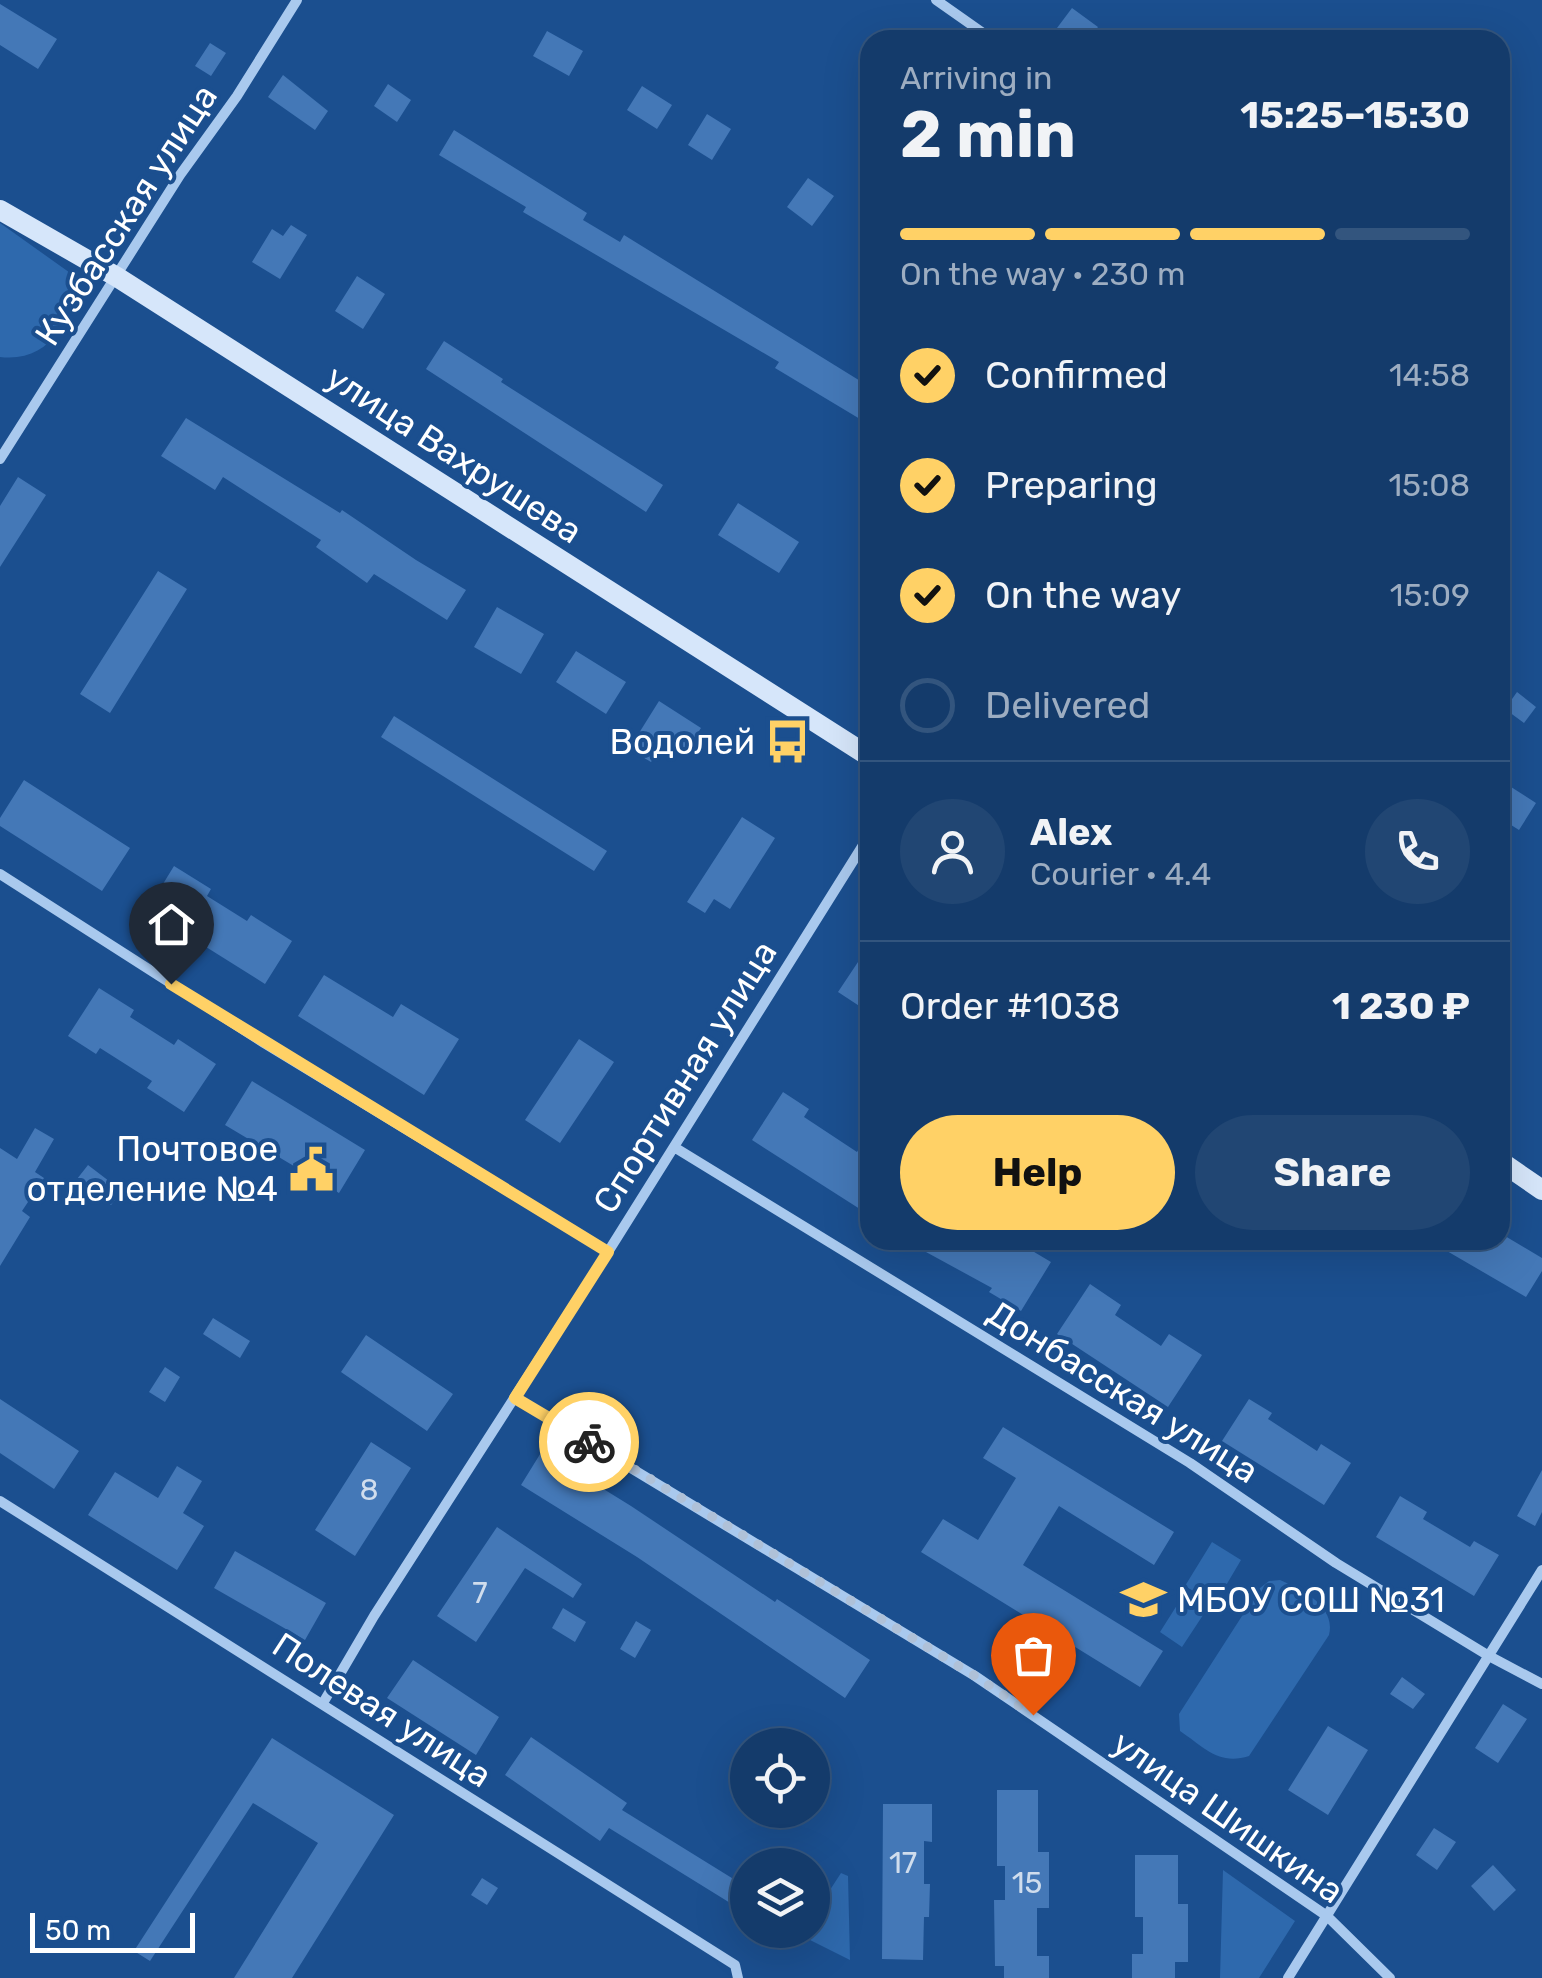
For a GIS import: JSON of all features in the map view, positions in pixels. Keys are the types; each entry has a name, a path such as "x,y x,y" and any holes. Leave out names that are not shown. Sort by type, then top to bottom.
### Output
{"main road":[{"name":"улица Вахрушева","path":"0,210 117,278 860,751"},
{"path":"1510,1168 1542,1190"}],"street":[{"name":"Кузбасская улица","path":"0,459 297,0"},
{"path":"936,0 979,30"},
{"name":"Спортивная улица","path":"323,1703 374,1616 860,850"},
{"path":"0,874 264,1043 608,1252"},
{"name":"Донбасская улица","path":"674,1147 1012,1351 1190,1463 1336,1563 1542,1684"},
{"name":"улица Шишкина","path":"515,1398 975,1676 1327,1916 1390,1978"},
{"name":"Полевая улица","path":"0,1501 735,1965 738,1978"},
{"path":"1288,1978 1542,1570"}],"shaded area":[{"path":"0,223 73,275 69,308 55,335 45,346 17,357 0,357"},
{"path":"1212,1542 1241,1560 1215,1604 1185,1586"},
{"path":"1280,1580 1323,1607 1330,1625 1329,1635 1249,1756 1220,1757 1180,1731 1179,1714 1260,1588 1269,1581"},
{"path":"1186,1591 1209,1606 1182,1647 1160,1632"},
{"path":"1223,1870 1295,1921 1259,1978 1220,1978"},
{"path":"841,1873 848,1876 850,1960 826,1948 830,1948 830,1890"}],"building":[{"path":"0,4 57,39 38,69 0,45"},
{"path":"1072,8 1098,27 1096,30 1056,30"},
{"path":"547,31 583,51 569,76 533,56"},
{"path":"210,43 226,53 211,76 195,66"},
{"path":"283,75 328,111 315,130 268,97"},
{"path":"388,84 411,100 397,122 374,106"},
{"path":"642,86 672,105 657,129 627,110"},
{"path":"707,114 731,129 712,160 688,145"},
{"path":"454,130 587,213 583,220 620,242 624,235 860,381 860,419 775,368 779,362 523,212 526,207 439,155"},
{"path":"808,178 834,196 812,226 787,207"},
{"path":"291,225 307,235 280,279 252,262 272,229 283,236"},
{"path":"357,276 385,294 363,329 335,311"},
{"path":"444,341 663,485 646,512 426,369"},
{"path":"186,418 340,513 342,510 466,590 447,620 374,574 367,583 316,547 321,540 223,477 215,490 161,456"},
{"path":"18,477 46,495 0,567 0,506"},
{"path":"738,503 799,542 779,573 718,535"},
{"path":"158,571 187,589 110,713 80,694"},
{"path":"497,607 544,634 521,674 474,647"},
{"path":"576,651 626,682 606,714 556,682"},
{"path":"1517,692 1536,707 1524,723 1510,713 1510,702"},
{"path":"659,701 701,728 685,752 665,740 651,762 629,749"},
{"path":"394,716 607,851 594,871 381,737"},
{"path":"24,780 130,848 102,891 0,826 0,818"},
{"path":"1510,786 1536,803 1519,830 1510,824"},
{"path":"742,817 775,838 730,909 714,899 705,913 687,902"},
{"path":"174,866 211,889 207,896 247,921 251,915 292,941 265,984 147,910"},
{"path":"860,959 860,1006 838,992"},
{"path":"324,975 393,1017 401,1004 459,1039 424,1095 298,1016"},
{"path":"99,988 134,1010 130,1017 174,1045 178,1039 216,1064 184,1112 147,1088 152,1081 100,1048 96,1054 68,1036"},
{"path":"579,1039 614,1062 560,1143 525,1120"},
{"path":"252,1081 365,1150 339,1193 225,1125"},
{"path":"783,1092 809,1109 804,1117 857,1152 860,1147 860,1209 752,1140"},
{"path":"35,1128 54,1139 35,1172 44,1178 22,1211 30,1217 0,1266 0,1148 17,1159"},
{"path":"88,1165 122,1191 111,1205 77,1179"},
{"path":"1510,1239 1542,1258 1542,1271 1526,1297 1445,1250 1510,1250"},
{"path":"922,1250 1031,1250 1051,1262 1021,1311 989,1292 992,1288"},
{"path":"1090,1284 1121,1305 1115,1315 1161,1346 1169,1334 1202,1355 1168,1407 1057,1334"},
{"path":"213,1318 250,1341 240,1358 203,1334"},
{"path":"366,1335 453,1394 427,1431 341,1372"},
{"path":"165,1367 180,1377 165,1402 149,1392"},
{"path":"0,1399 79,1451 54,1489 0,1453"},
{"path":"1249,1399 1272,1413 1268,1419 1317,1451 1321,1444 1351,1463 1324,1505 1222,1441"},
{"path":"1003,1427 1174,1532 1154,1565 1059,1506 1023,1565 1163,1651 1140,1687 921,1552 943,1519 978,1540 1016,1478 983,1458"},
{"path":"371,1442 411,1468 355,1556 315,1530"},
{"path":"542,1451 870,1660 845,1698 637,1557 521,1485"},
{"path":"177,1466 202,1481 183,1513 204,1526 177,1570 88,1515 115,1472 158,1498"},
{"path":"1542,1470 1542,1512 1535,1526 1517,1516"},
{"path":"1400,1496 1427,1512 1423,1519 1470,1547 1474,1541 1499,1555 1474,1596 1376,1537"},
{"path":"497,1527 582,1584 573,1598 525,1568 476,1642 437,1616"},
{"path":"235,1551 326,1603 305,1640 214,1588"},
{"path":"563,1608 586,1622 575,1642 552,1628"},
{"path":"636,1621 651,1630 635,1658 620,1649"},
{"path":"413,1660 499,1717 476,1755 387,1698"},
{"path":"1402,1677 1425,1694 1413,1709 1390,1694"},
{"path":"1503,1704 1527,1719 1498,1763 1475,1748"},
{"path":"1328,1726 1368,1750 1328,1815 1288,1790"},
{"path":"531,1737 627,1803 622,1810 730,1877 730,1903 609,1828 600,1841 505,1775"},
{"path":"272,1738 394,1815 292,1978 234,1978 318,1843 253,1803 150,1961 134,1951"},
{"path":"997,1790 1038,1790 1038,1852 1049,1852 1049,1908 1037,1908 1037,1956 1049,1956 1049,1978 1004,1978 1004,1966 995,1966 994,1900 1005,1900 1005,1866 997,1866"},
{"path":"883,1804 932,1804 932,1842 924,1841 924,1884 930,1884 923,1960 882,1959"},
{"path":"1434,1828 1456,1842 1437,1870 1416,1855"},
{"path":"1135,1855 1178,1855 1178,1904 1188,1904 1188,1962 1175,1962 1175,1978 1132,1978 1132,1954 1143,1954 1143,1917 1135,1917"},
{"path":"1493,1865 1516,1890 1494,1911 1471,1886"},
{"path":"482,1878 498,1888 487,1905 471,1895"}],"way so far":[{"path":"589,1442 1033,1715"}],"place":[{"name":"Водолей","path":"788,742"},
{"name":"Почтовое отделение №4","path":"311,1169"},
{"name":"МБОУ СОШ №31","path":"1144,1600"}],"route":[{"path":"171,984 608,1252 515,1398 589,1442"}]}
